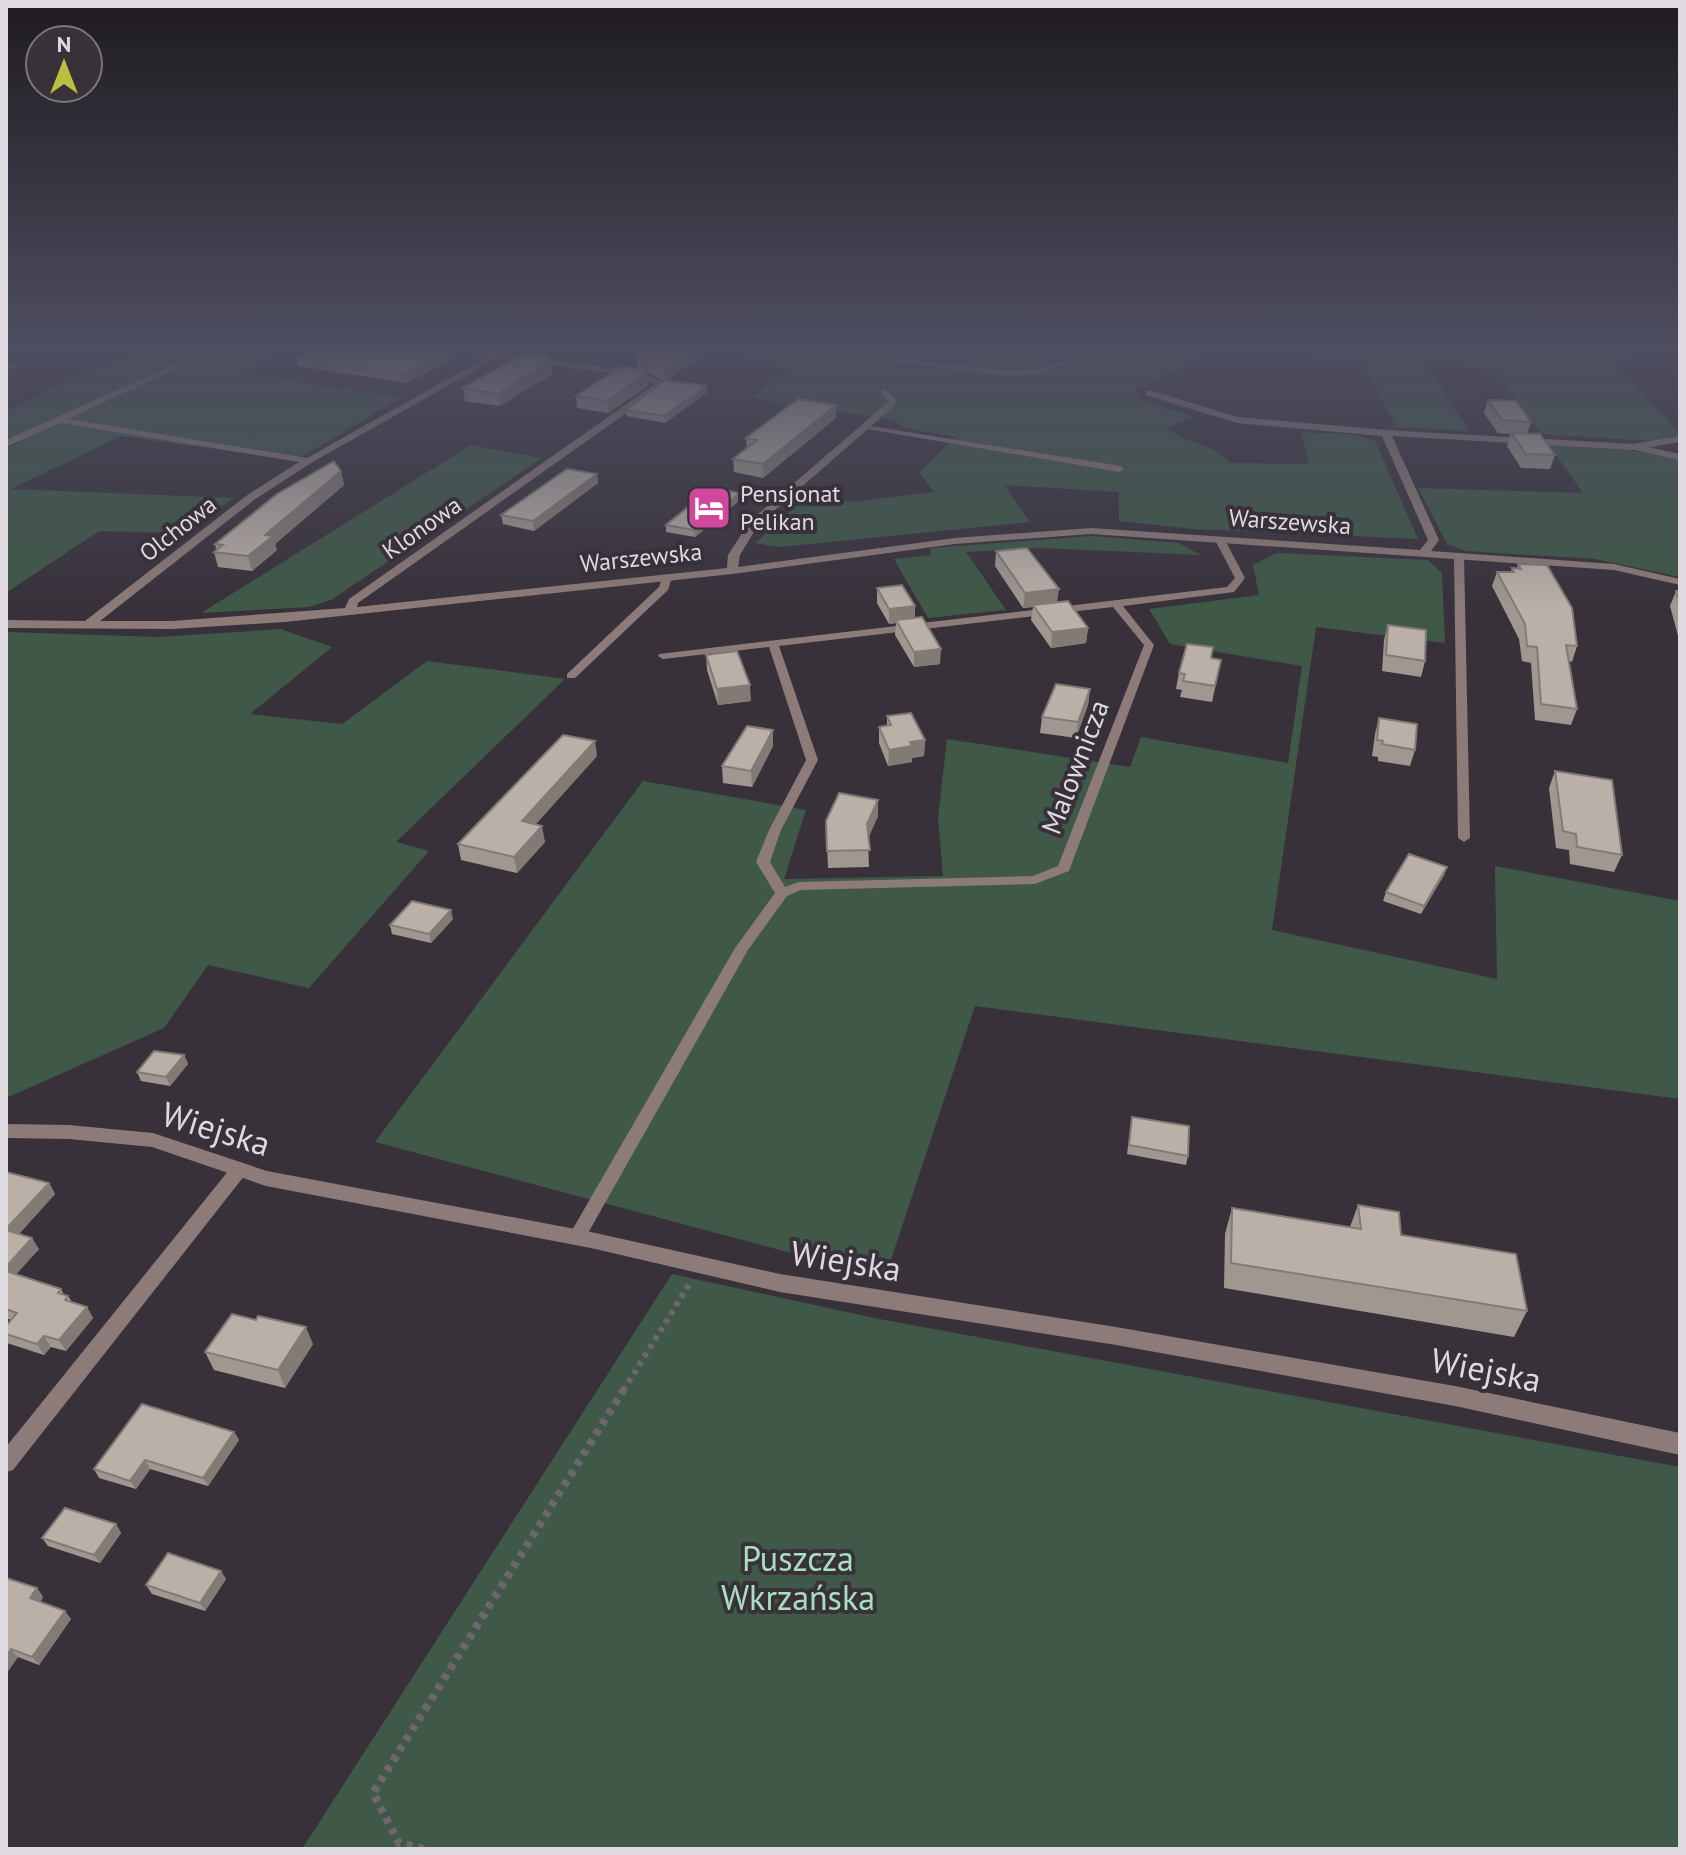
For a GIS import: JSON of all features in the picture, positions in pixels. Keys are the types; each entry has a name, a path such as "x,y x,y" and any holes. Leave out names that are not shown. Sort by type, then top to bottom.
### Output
{"street":[{"path":"6,444 24,436"},
{"path":"153,436 308,461"},
{"name":"Olchowa","path":"86,626 250,498 353,436"},
{"name":"Klonowa","path":"350,612 353,601 588,436"},
{"path":"732,571 734,555 754,523 857,436"},
{"path":"1387,436 1434,540 1424,552"},
{"path":"1431,436 1633,447 1680,439"},
{"name":"Warszewska","path":"6,624 220,623 350,612 732,571 955,541 1091,531 1614,567 1680,582"},
{"name":"Wiejska","path":"6,1131 69,1132 153,1140 239,1170 577,1237 780,1283 1116,1336 1455,1396 1680,1444"}],"lane":[{"path":"919,436 1120,469"},
{"path":"1633,447 1680,457"},
{"path":"663,656 1230,590 1240,578 1220,540"},
{"path":"1459,556 1464,838"},
{"path":"571,676 664,588 667,577"},
{"name":"Malownicza","path":"782,893 799,886 1035,880 1064,868 1149,645 1116,604"},
{"path":"577,1237 742,948 782,893 763,862 775,830 812,760 773,643"},
{"path":"6,1463 239,1170"}],"path":[{"path":"424,1849 399,1843 373,1793 701,1265"}],"green space":[{"path":"6,436 338,436 297,460 121,436 11,489 234,498 182,533 99,531 6,593 6,449 23,441"},
{"path":"948,436 1179,436 1216,452 1230,463 1309,464 1302,436 1359,436 1375,441 1418,539 1194,529 1119,521 1119,492 1004,485 1030,522 779,547 755,543 811,493 851,502 934,492 919,472 956,437"},
{"path":"1567,436 1680,436 1680,439 1655,441"},
{"path":"471,445 542,458 331,600 309,607 201,613"},
{"path":"1549,445 1627,450 1680,459 1680,577 1595,559 1466,551 1447,544 1418,488 1583,493"},
{"path":"1092,536 1178,543 1201,555 1042,548 966,552 1006,610 928,618 894,559 931,555 930,548"},
{"path":"1276,553 1428,560 1442,573 1445,643 1316,627 1272,930 1497,979 1495,866 1680,901 1680,1099 975,1006 885,1278 375,1142 643,781 806,810 784,879 943,876 938,818 947,739 1130,767 1141,737 1288,763 1302,666 1170,644 1149,609 1259,595 1253,565"},
{"path":"281,629 332,647 250,714 342,724 427,661 565,679 396,842 429,851 309,988 208,965 164,1028 6,1098 6,632 159,637"},
{"name":"Puszcza Wkrzańska","path":"672,1274 874,1318 1680,1467 1680,1849 302,1849"}],"building":[{"path":"798,436 763,464 733,459 757,440 746,438"},
{"path":"1513,436 1541,436 1555,455 1526,454"},
{"path":"334,461 341,471 265,535 273,536 248,556 214,552 223,545 215,544 277,494"},
{"path":"567,469 597,474 533,521 501,515"},
{"path":"711,488 740,493 694,530 666,525"},
{"path":"1027,548 1059,589 1025,593 996,551"},
{"path":"1518,564 1547,565 1572,608 1577,646 1566,645 1577,709 1541,704 1537,647 1527,646 1525,624 1497,572 1514,572 1512,568 1521,569"},
{"path":"902,585 915,606 889,609 877,588"},
{"path":"1068,601 1088,628 1052,632 1033,605"},
{"path":"922,617 941,649 914,652 896,620"},
{"path":"1388,625 1426,630 1425,661 1386,655"},
{"path":"1187,644 1213,647 1211,658 1221,660 1215,686 1183,681 1185,674 1179,673"},
{"path":"737,651 750,685 717,689 706,655"},
{"path":"1056,684 1090,689 1078,722 1042,717"},
{"path":"911,713 925,740 889,750 879,727 891,725 887,716"},
{"path":"1379,718 1417,724 1415,750 1382,744 1383,741 1377,740"},
{"path":"747,726 773,730 751,771 722,766"},
{"path":"563,735 595,741 522,821 542,826 514,857 458,844"},
{"path":"1555,771 1612,780 1622,855 1577,847 1576,834 1563,831"},
{"path":"839,793 878,800 867,824 870,850 827,851 826,821"},
{"path":"1409,854 1447,867 1424,906 1386,892"},
{"path":"412,901 451,910 429,934 390,925"},
{"path":"154,1051 184,1055 166,1077 137,1072"},
{"path":"1132,1117 1189,1126 1188,1156 1129,1145"},
{"path":"6,1172 49,1183 6,1229"},
{"path":"1358,1205 1399,1212 1401,1235 1516,1254 1527,1311 1231,1263 1232,1208 1361,1229"},
{"path":"6,1230 32,1238 6,1267"},
{"path":"6,1271 61,1289 58,1293 68,1296 65,1300 87,1307 59,1340 44,1336 37,1344 6,1334 6,1326 17,1313 6,1309"},
{"path":"232,1314 256,1320 258,1316 306,1327 278,1370 205,1352"},
{"path":"142,1404 234,1432 203,1478 145,1460 130,1481 94,1469"},
{"path":"65,1508 116,1524 94,1555 42,1538"},
{"path":"168,1553 221,1571 200,1603 146,1585"},
{"path":"6,1578 37,1588 30,1598 65,1611 32,1657 11,1649 6,1657"}],"place":[{"name":"Pensjonat Pelikan","path":"709,508"}]}
